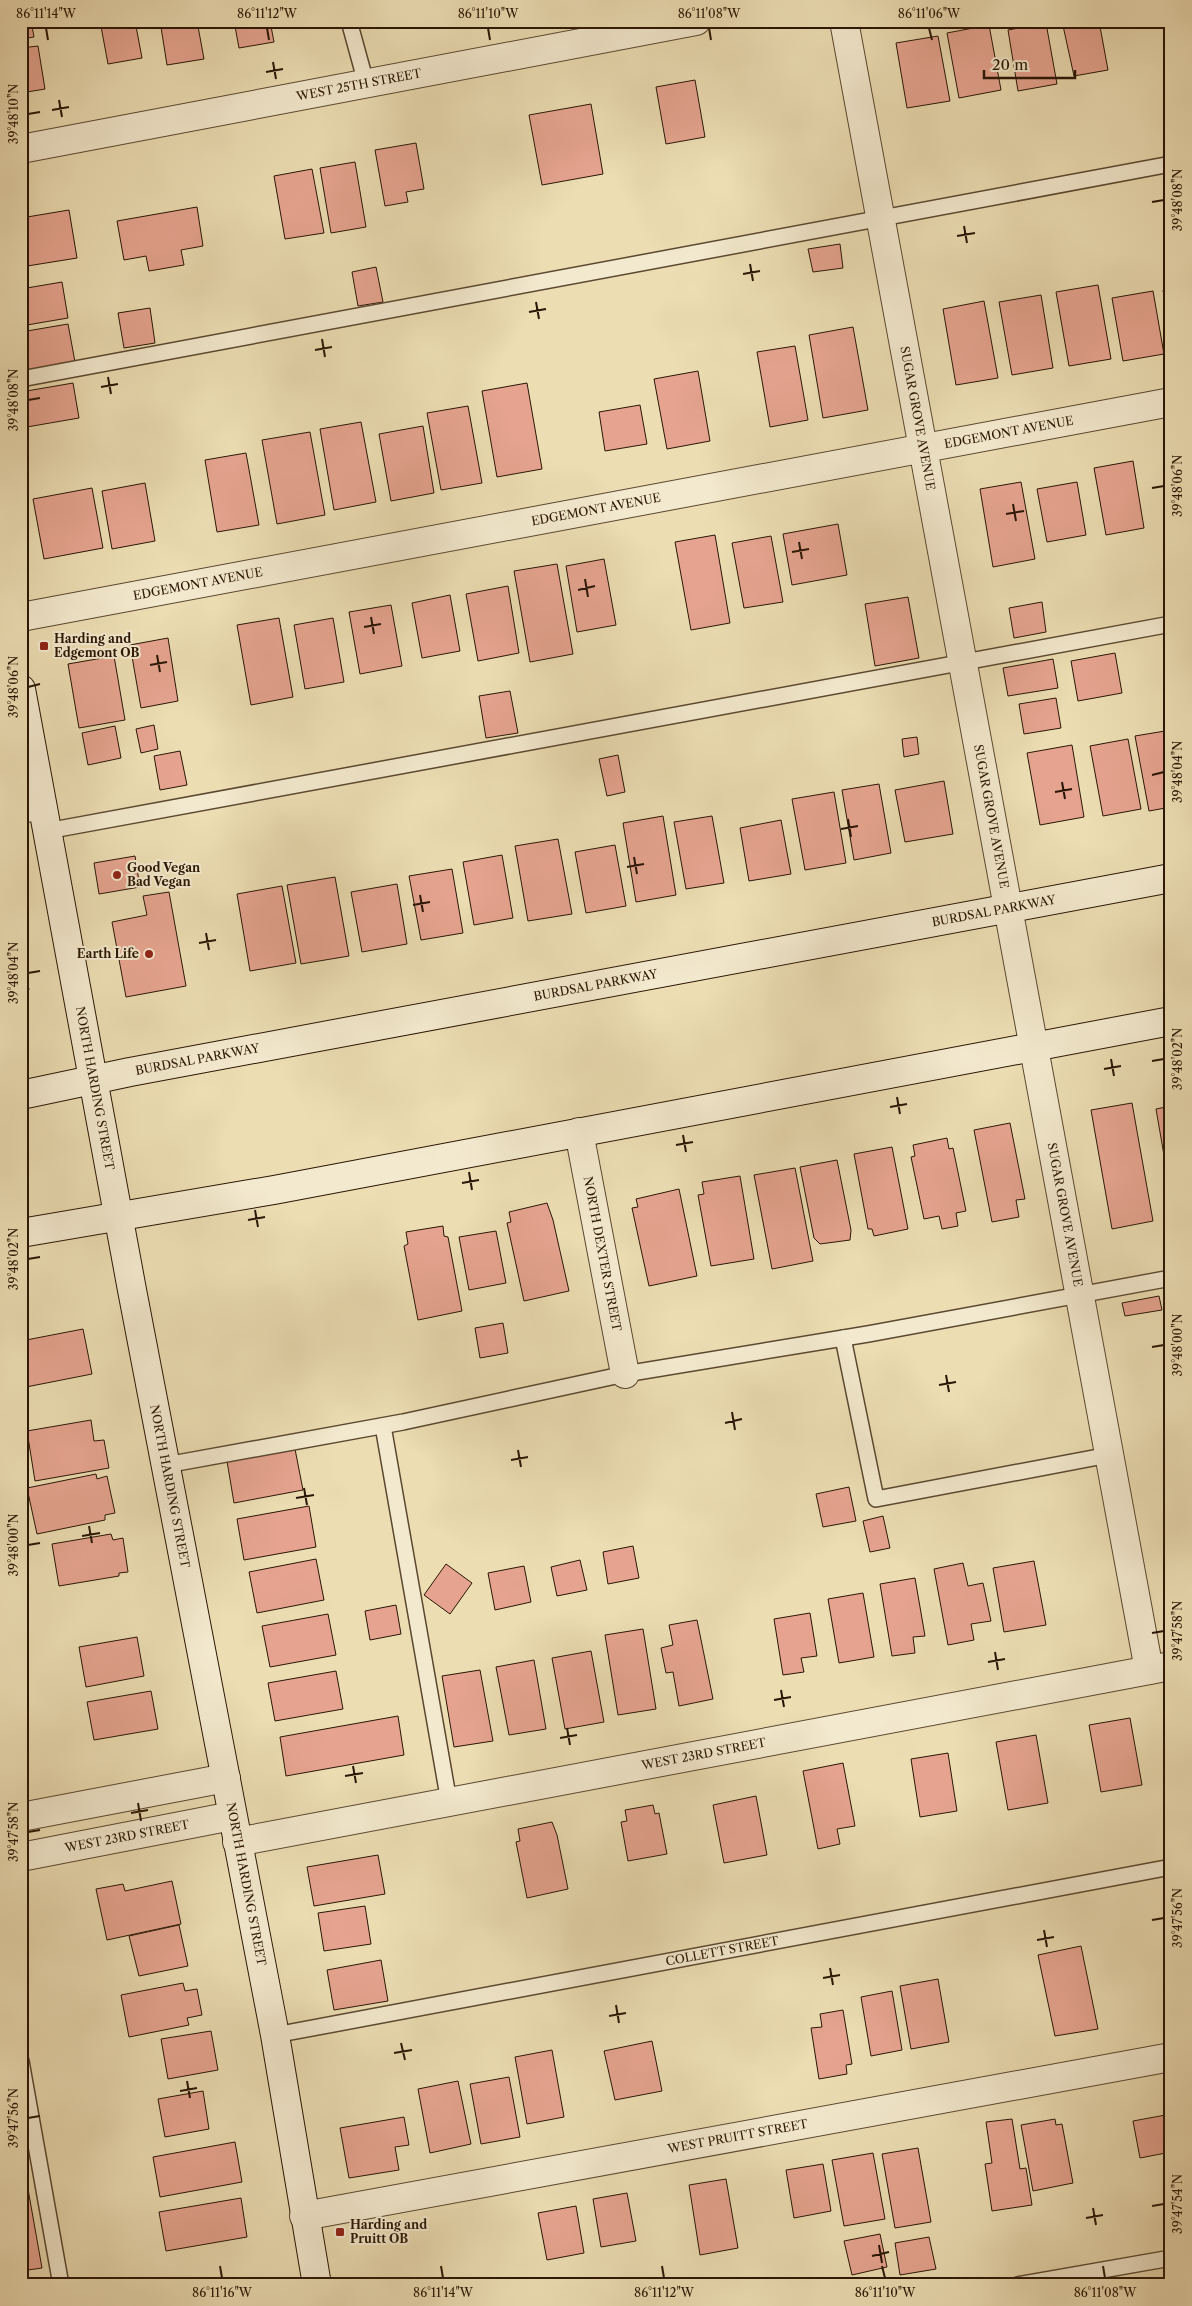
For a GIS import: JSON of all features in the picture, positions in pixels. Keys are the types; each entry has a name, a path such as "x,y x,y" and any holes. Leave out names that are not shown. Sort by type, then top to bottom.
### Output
{"street":[{"name":"WEST 25TH STREET","path":"21,148 696,21"},
{"name":"SUGAR GROVE AVENUE","path":"844,21 1109,1455 1160,1668"},
{"name":"EDGEMONT AVENUE","path":"21,617 1171,402"},
{"name":"NORTH HARDING STREET","path":"21,689 32,807 47,831 275,2035 317,2285"},
{"name":"BURDSAL PARKWAY","path":"21,1095 1171,878"},
{"path":"21,1233 119,1217 1171,1021"},
{"name":"NORTH DEXTER STREET","path":"579,1132 625,1374"},
{"name":"WEST 23RD STREET","path":"21,1857 449,1802 1160,1668"},
{"path":"21,1817 226,1778"},
{"name":"WEST PRUITT STREET","path":"304,2216 1171,2057"}],"lane":[{"path":"349,21 366,83"},
{"path":"21,379 1171,164"},
{"path":"47,831 1171,624"},
{"path":"166,1465 383,1426 625,1374 843,1338 1171,1278"},
{"path":"843,1338 876,1499 1109,1455"},
{"path":"383,1426 449,1802"},
{"name":"COLLETT STREET","path":"275,2035 1171,1868"},
{"path":"21,2061 24,2093 61,2285"},
{"path":"1017,2285 1171,2258"}],"building":[{"path":"21,21 31,21 34,37 21,39"},
{"path":"100,21 135,21 142,58 108,64"},
{"path":"160,21 197,21 204,59 167,65"},
{"path":"234,21 270,21 274,42 239,48"},
{"path":"1062,21 1099,21 1108,70 1074,76"},
{"path":"1046,23 1057,84 1018,91 1008,30"},
{"path":"989,25 1001,90 959,98 947,33"},
{"path":"938,36 950,101 907,108 896,43"},
{"path":"38,46 45,89 21,93 21,48"},
{"path":"695,80 705,137 666,144 656,87"},
{"path":"591,104 603,174 542,185 529,115"},
{"path":"416,143 424,189 406,192 408,202 385,206 375,150"},
{"path":"355,162 366,227 331,233 320,168"},
{"path":"312,169 324,233 285,239 274,176"},
{"path":"197,207 203,246 181,250 184,265 149,271 146,256 124,260 117,221"},
{"path":"69,210 77,258 21,267 21,218"},
{"path":"840,244 843,268 813,272 808,249"},
{"path":"376,267 383,302 358,306 352,272"},
{"path":"62,282 68,318 21,326 21,289"},
{"path":"1098,285 1111,359 1069,366 1056,292"},
{"path":"1171,289 1171,332 1163,290"},
{"path":"1153,291 1164,354 1123,361 1112,298"},
{"path":"1041,295 1053,368 1012,375 999,302"},
{"path":"984,301 998,378 956,385 943,309"},
{"path":"150,308 155,343 124,348 118,313"},
{"path":"68,324 75,362 21,372 21,332"},
{"path":"853,327 868,410 823,418 809,335"},
{"path":"795,346 808,420 770,427 757,352"},
{"path":"698,371 710,441 667,449 654,379"},
{"path":"73,383 79,418 21,428 21,392"},
{"path":"527,383 542,469 497,477 482,391"},
{"path":"640,405 647,444 605,451 599,412"},
{"path":"468,406 482,483 441,490 427,413"},
{"path":"361,422 376,502 334,510 320,429"},
{"path":"423,426 434,493 391,501 379,434"},
{"path":"310,432 325,515 277,524 262,440"},
{"path":"246,453 259,525 217,532 205,460"},
{"path":"1133,461 1144,528 1106,535 1094,468"},
{"path":"1021,482 1035,559 993,567 980,489"},
{"path":"1077,482 1086,535 1047,542 1037,489"},
{"path":"145,483 155,541 112,549 102,491"},
{"path":"92,488 103,548 44,559 33,499"},
{"path":"838,524 847,575 792,585 783,534"},
{"path":"715,535 730,623 691,630 675,542"},
{"path":"771,536 783,602 744,608 732,543"},
{"path":"604,559 616,625 577,632 566,566"},
{"path":"557,564 573,654 530,662 514,571"},
{"path":"508,586 519,653 478,661 466,594"},
{"path":"450,595 460,651 422,658 412,603"},
{"path":"908,597 919,658 875,666 865,604"},
{"path":"1042,602 1046,632 1014,638 1009,608"},
{"path":"391,605 402,666 360,674 349,612"},
{"path":"279,618 293,697 251,705 237,625"},
{"path":"333,618 344,682 305,689 294,625"},
{"path":"168,638 178,701 141,708 130,645"},
{"path":"1115,653 1122,693 1078,701 1071,661"},
{"path":"114,656 125,720 79,728 68,664"},
{"path":"1053,659 1058,688 1008,696 1003,668"},
{"path":"510,691 518,733 486,738 479,696"},
{"path":"1056,698 1061,728 1024,734 1019,704"},
{"path":"154,725 158,749 141,753 136,729"},
{"path":"115,726 121,758 88,765 82,733"},
{"path":"1171,730 1171,807 1149,811 1135,736"},
{"path":"917,737 919,754 904,757 902,739"},
{"path":"1128,739 1141,809 1103,816 1090,746"},
{"path":"1072,745 1084,817 1040,825 1027,753"},
{"path":"180,751 187,785 160,790 154,756"},
{"path":"618,755 625,792 607,796 599,759"},
{"path":"944,781 953,834 905,842 895,790"},
{"path":"879,784 891,853 854,860 842,790"},
{"path":"834,792 846,863 805,870 792,799"},
{"path":"663,816 676,895 636,902 623,823"},
{"path":"712,816 724,883 686,889 674,822"},
{"path":"781,820 791,874 749,881 740,828"},
{"path":"558,839 572,914 528,921 515,846"},
{"path":"615,845 626,906 586,913 575,852"},
{"path":"502,855 513,918 474,925 463,862"},
{"name":"Good Vegan Bad Vegan","path":"135,856 140,887 99,894 94,863"},
{"path":"452,869 463,933 421,940 409,876"},
{"path":"335,877 349,956 301,964 287,885"},
{"path":"397,884 407,944 362,952 351,892"},
{"path":"282,886 296,963 250,971 237,894"},
{"name":"Earth Life","path":"169,892 186,986 126,997 112,922 147,915 143,896"},
{"path":"21,950 29,990 21,992"},
{"path":"1132,1103 1153,1221 1112,1229 1091,1110"},
{"path":"1171,1106 1171,1166 1166,1167 1156,1109"},
{"path":"1010,1123 1025,1199 1016,1200 1019,1217 992,1222 974,1130"},
{"path":"947,1138 949,1149 953,1148 966,1211 956,1213 958,1226 942,1229 939,1216 924,1219 911,1157 915,1156 913,1145"},
{"path":"892,1147 908,1229 874,1236 872,1229 868,1229 854,1154"},
{"path":"837,1160 851,1230 850,1240 820,1244 814,1238 800,1167"},
{"path":"795,1168 813,1261 772,1269 754,1175"},
{"path":"740,1176 754,1259 711,1266 698,1195 704,1194 702,1182"},
{"path":"679,1189 697,1276 649,1286 632,1208 638,1207 636,1199"},
{"path":"547,1203 553,1220 569,1291 524,1301 507,1223 511,1222 509,1212"},
{"path":"443,1226 444,1236 448,1237 462,1311 418,1320 404,1246 408,1244 406,1232"},
{"path":"496,1231 506,1283 469,1290 459,1237"},
{"path":"1159,1296 1162,1310 1125,1316 1122,1303"},
{"path":"503,1323 508,1353 480,1358 475,1328"},
{"path":"83,1329 92,1374 21,1388 21,1341"},
{"path":"91,1420 94,1441 104,1440 109,1468 35,1481 27,1431"},
{"path":"295,1449 303,1490 234,1503 227,1461"},
{"path":"96,1474 97,1479 107,1476 115,1513 105,1515 105,1520 37,1534 27,1488"},
{"path":"849,1487 856,1521 823,1527 816,1494"},
{"path":"309,1506 316,1547 244,1560 237,1519"},
{"path":"883,1516 890,1548 870,1552 863,1521"},
{"path":"111,1534 113,1540 123,1538 128,1572 119,1573 119,1576 59,1586 52,1544"},
{"path":"633,1546 639,1578 608,1584 603,1552"},
{"path":"316,1559 324,1600 257,1613 249,1572"},
{"path":"580,1560 587,1590 557,1596 551,1567"},
{"path":"1034,1561 1046,1625 1004,1632 993,1568"},
{"path":"963,1563 968,1586 983,1583 991,1621 971,1624 974,1640 948,1645 934,1569"},
{"path":"446,1564 472,1583 450,1614 424,1595"},
{"path":"524,1566 531,1602 495,1610 488,1573"},
{"path":"915,1578 925,1636 913,1637 915,1653 892,1656 880,1584"},
{"path":"863,1593 874,1657 839,1663 828,1599"},
{"path":"396,1605 401,1634 370,1640 365,1611"},
{"path":"810,1613 817,1656 801,1658 804,1672 783,1675 774,1619"},
{"path":"328,1614 336,1655 270,1667 262,1626"},
{"path":"697,1620 713,1699 679,1706 673,1672 666,1673 661,1648 673,1645 669,1625"},
{"path":"643,1629 656,1709 618,1715 605,1635"},
{"path":"137,1637 144,1676 86,1687 79,1647"},
{"path":"591,1651 604,1722 565,1729 552,1658"},
{"path":"534,1660 546,1729 509,1735 496,1667"},
{"path":"480,1670 493,1741 454,1747 442,1676"},
{"path":"336,1671 343,1709 275,1721 268,1683"},
{"path":"151,1691 158,1729 94,1740 87,1702"},
{"path":"398,1716 404,1755 286,1776 280,1737"},
{"path":"1130,1718 1142,1785 1101,1792 1089,1725"},
{"path":"1036,1735 1048,1803 1008,1810 996,1742"},
{"path":"948,1753 957,1811 920,1817 911,1759"},
{"path":"843,1763 855,1826 837,1829 840,1844 818,1849 803,1771"},
{"path":"756,1796 767,1855 724,1863 713,1805"},
{"path":"653,1805 655,1814 659,1813 667,1854 628,1861 621,1822 627,1821 625,1810"},
{"path":"552,1822 557,1835 568,1889 527,1898 516,1842 520,1841 518,1829"},
{"path":"378,1855 385,1894 314,1906 307,1867"},
{"path":"172,1881 181,1924 107,1940 96,1889 123,1884 125,1891"},
{"path":"365,1906 371,1944 324,1951 318,1913"},
{"path":"179,1925 188,1966 139,1976 129,1936"},
{"path":"1081,1946 1098,2029 1055,2036 1038,1955"},
{"path":"381,1960 388,2001 334,2010 327,1970"},
{"path":"938,1979 949,2042 911,2049 900,1986"},
{"path":"183,1983 185,1991 197,1989 202,2015 187,2018 189,2025 129,2037 121,1995"},
{"path":"892,1991 902,2050 871,2056 861,1997"},
{"path":"843,2010 852,2064 846,2065 847,2074 819,2079 811,2028 822,2027 820,2014"},
{"path":"211,2031 218,2070 168,2079 161,2039"},
{"path":"652,2041 662,2091 615,2100 604,2051"},
{"path":"552,2050 564,2117 527,2124 515,2057"},
{"path":"509,2077 520,2137 481,2144 470,2084"},
{"path":"458,2081 471,2144 430,2153 418,2089"},
{"path":"203,2091 209,2129 165,2137 158,2099"},
{"path":"1171,2114 1171,2152 1140,2158 1133,2121"},
{"path":"404,2117 409,2145 395,2147 399,2170 349,2178 340,2128"},
{"path":"1012,2119 1020,2169 1026,2168 1032,2205 992,2211 985,2164 992,2163 986,2122"},
{"path":"1055,2119 1056,2125 1062,2124 1073,2183 1033,2191 1021,2125"},
{"path":"235,2142 242,2182 160,2197 153,2157"},
{"path":"918,2148 931,2222 895,2228 882,2154"},
{"path":"873,2153 885,2219 844,2226 832,2160"},
{"path":"823,2164 831,2211 794,2218 786,2170"},
{"path":"726,2179 738,2248 700,2255 689,2185"},
{"path":"28,2189 42,2268 21,2271 21,2190"},
{"path":"627,2193 636,2241 601,2247 593,2199"},
{"path":"241,2198 247,2237 166,2251 159,2212"},
{"path":"576,2206 584,2253 547,2260 538,2213"},
{"path":"880,2234 887,2267 852,2275 844,2241"},
{"path":"929,2237 936,2269 900,2275 895,2243"}],"place":[{"name":"Harding and Edgemont OB","path":"44,646"},
{"name":"Good Vegan Bad Vegan","path":"117,875"},
{"name":"Earth Life","path":"149,954"},
{"name":"Harding and Pruitt OB","path":"340,2232"}]}
